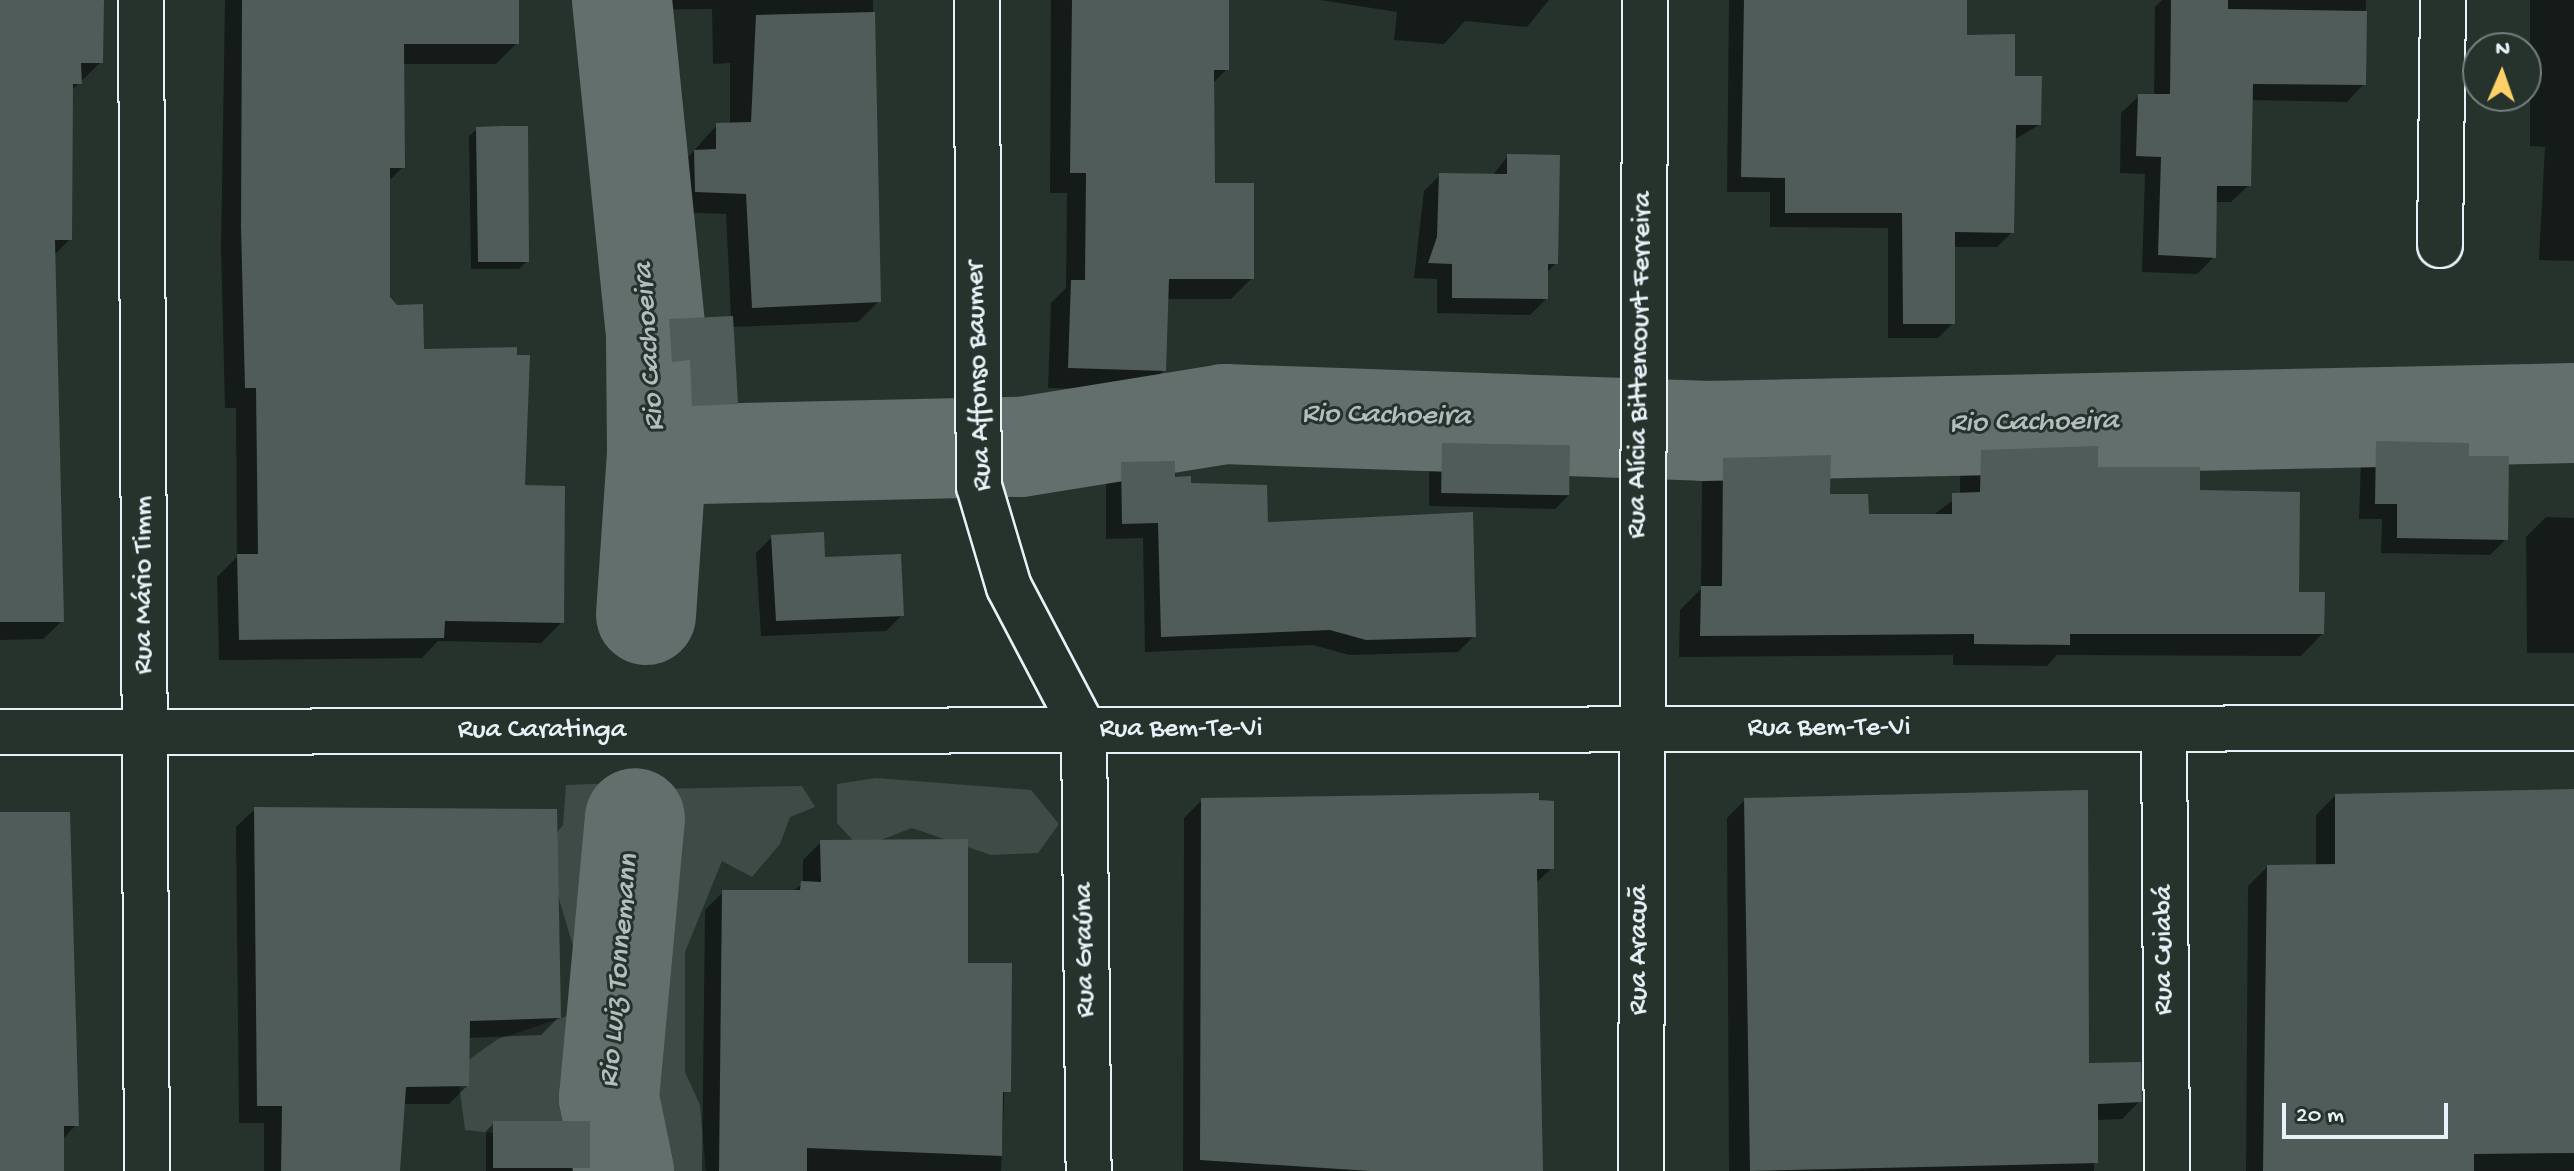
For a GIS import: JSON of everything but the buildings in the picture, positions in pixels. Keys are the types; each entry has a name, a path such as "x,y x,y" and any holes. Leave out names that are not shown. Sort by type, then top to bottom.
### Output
{"street":[{"name":"Rua Mário Timm","path":"141,0 147,1171"},
{"name":"Rua Affonso Baumer","path":"977,0 975,383 979,486 1009,587 1084,730"},
{"name":"Rua Alícia Bittencourt Ferreira","path":"1638,729 1645,0"},
{"path":"2440,245 2443,0"},
{"name":"Rua Bem-Te-Vi","path":"1084,730 2574,728"},
{"name":"Rua Aracuã","path":"1638,729 1641,1171"},
{"name":"Rua Cuiabá","path":"2164,729 2167,1171"},
{"name":"Rua Caratinga","path":"0,732 1084,730"},
{"name":"Rua Graúna","path":"1084,730 1089,1171"}],"shaded area":[{"path":"876,778 1031,790 1059,824 1038,853 991,855 912,828 860,848 837,823 837,784"},
{"path":"618,783 619,999 598,1095 613,1149 656,789 802,786 815,807 790,817 780,844 752,877 722,861 685,952 685,1072 700,1105 706,1171 586,1171 588,1142 465,1130 457,1068 498,1039 570,1015 578,963 544,848 563,825 566,785"}],"waterway":[{"name":"Rio Cachoeira","path":"622,0 656,337 657,455 1021,447 1224,414 1703,431 2574,413"},
{"name":"Rio Luiz Tonnemann","path":"646,615 657,455"},
{"name":"Rio Luiz Tonnemann","path":"624,1171 609,1098 635,818"}]}
